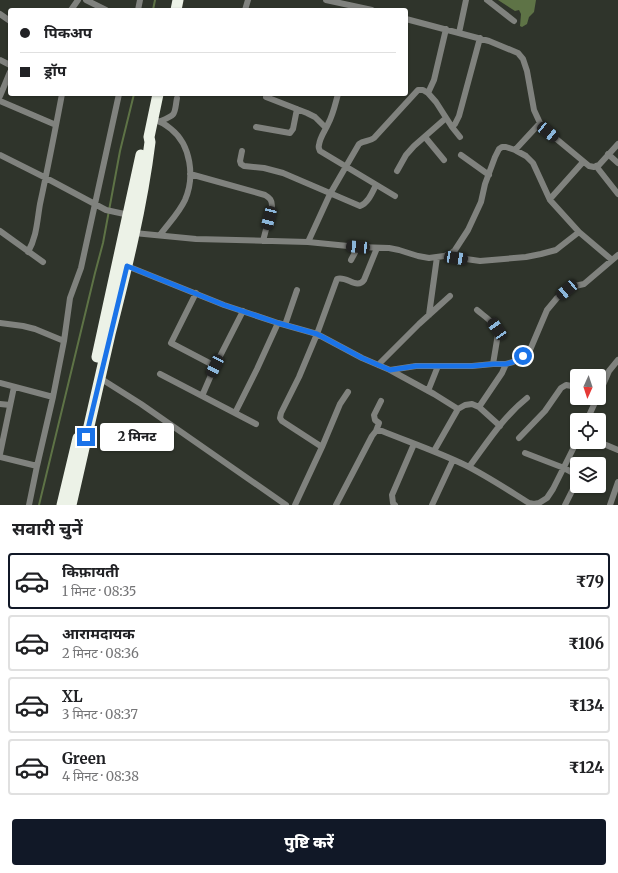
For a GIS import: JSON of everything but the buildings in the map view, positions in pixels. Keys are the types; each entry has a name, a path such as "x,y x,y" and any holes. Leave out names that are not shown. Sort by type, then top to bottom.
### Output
{"highway":[{"path":"62,505 93,377 125,214 145,142 149,137 156,120 158,96"},
{"path":"70,505 127,266 145,181 150,142 149,137"}],"street":[{"path":"86,0 102,8"},
{"path":"326,0 366,8"},
{"path":"459,33 466,0"},
{"path":"487,0 514,21"},
{"path":"408,20 490,41 518,53 523,59 527,71 534,110 540,123 548,132 589,166 599,165 618,144"},
{"path":"428,93 434,80 446,29"},
{"path":"452,127 459,116 480,38"},
{"path":"0,96 8,77"},
{"path":"308,242 330,194 359,144 374,138 418,90 423,90 428,93 460,137"},
{"path":"28,252 36,233 62,96"},
{"path":"29,505 53,397 64,341 70,298 82,268 120,96"},
{"path":"337,96 334,109 318,145 320,151 395,196"},
{"path":"266,97 307,113 326,128"},
{"path":"156,120 172,116 177,98"},
{"path":"0,101 56,125"},
{"path":"256,127 290,133 293,129 297,109"},
{"path":"397,171 406,155 414,146 446,118"},
{"path":"156,120 177,134 188,155 190,169 188,188 184,202 160,235"},
{"path":"515,150 540,123"},
{"path":"424,137 444,160"},
{"path":"134,233 196,239 308,242 399,250 429,258 444,256 455,250 468,230 480,202 495,157 499,149 506,147 526,156 533,163 550,199 555,206 579,232 612,260"},
{"path":"242,151 240,161 244,166 264,168 283,174 360,206 364,205 376,185"},
{"path":"608,154 618,163"},
{"path":"0,155 106,210 125,214"},
{"path":"461,155 489,175"},
{"path":"550,199 583,162"},
{"path":"596,166 618,194"},
{"path":"190,174 265,195 270,198 272,206 263,241"},
{"path":"0,231 43,262"},
{"path":"444,256 480,261 526,257 556,250 579,232"},
{"path":"351,260 358,247"},
{"path":"322,447 282,421 280,418 281,413 299,377 317,334 337,279 342,278 358,284 361,283 364,280 377,248"},
{"path":"390,370 416,366 472,366 506,364 513,362 530,350 547,310 557,298 567,290 584,284 618,255"},
{"path":"429,315 437,257"},
{"path":"127,266 224,305 317,334 390,370 458,409"},
{"path":"285,325 297,290"},
{"path":"196,293 171,343 215,366"},
{"path":"378,365 450,296"},
{"path":"477,310 492,322 497,329 498,334 493,364"},
{"path":"202,396 215,366 243,311"},
{"path":"0,323 35,329 64,341"},
{"path":"236,413 278,323"},
{"path":"606,379 618,360"},
{"path":"479,407 502,373 506,364"},
{"path":"428,391 438,366"},
{"path":"160,374 256,424"},
{"path":"100,379 141,404 286,505"},
{"path":"0,383 53,397"},
{"path":"519,438 545,411 561,388 566,385 570,386"},
{"path":"14,387 0,456 37,466"},
{"path":"295,505 340,404 348,392"},
{"path":"469,467 516,406 527,398"},
{"path":"336,505 376,431 379,423 374,420 374,415 381,401"},
{"path":"0,404 10,405"},
{"path":"434,451 458,409 465,405 472,404 479,407 500,426"},
{"path":"376,431 382,431 434,451 469,467 529,503 534,504 547,498 573,449"},
{"path":"395,505 393,503 392,495 414,444"},
{"path":"606,445 618,450"},
{"path":"525,453 570,471"},
{"path":"432,505 453,460"},
{"path":"610,505 618,482"},
{"path":"566,505 572,493"}],"shaded area":[{"path":"498,0 536,0 534,12 529,17 527,24 522,27 520,26 521,14 519,10 515,11"}],"waterway":[{"path":"153,8 155,0"},
{"path":"39,505 103,243 120,151 134,96"}],"route":[{"path":"86,437 127,266 224,305 317,334 362,358 390,370 416,366 472,366 506,364 523,356"}]}
